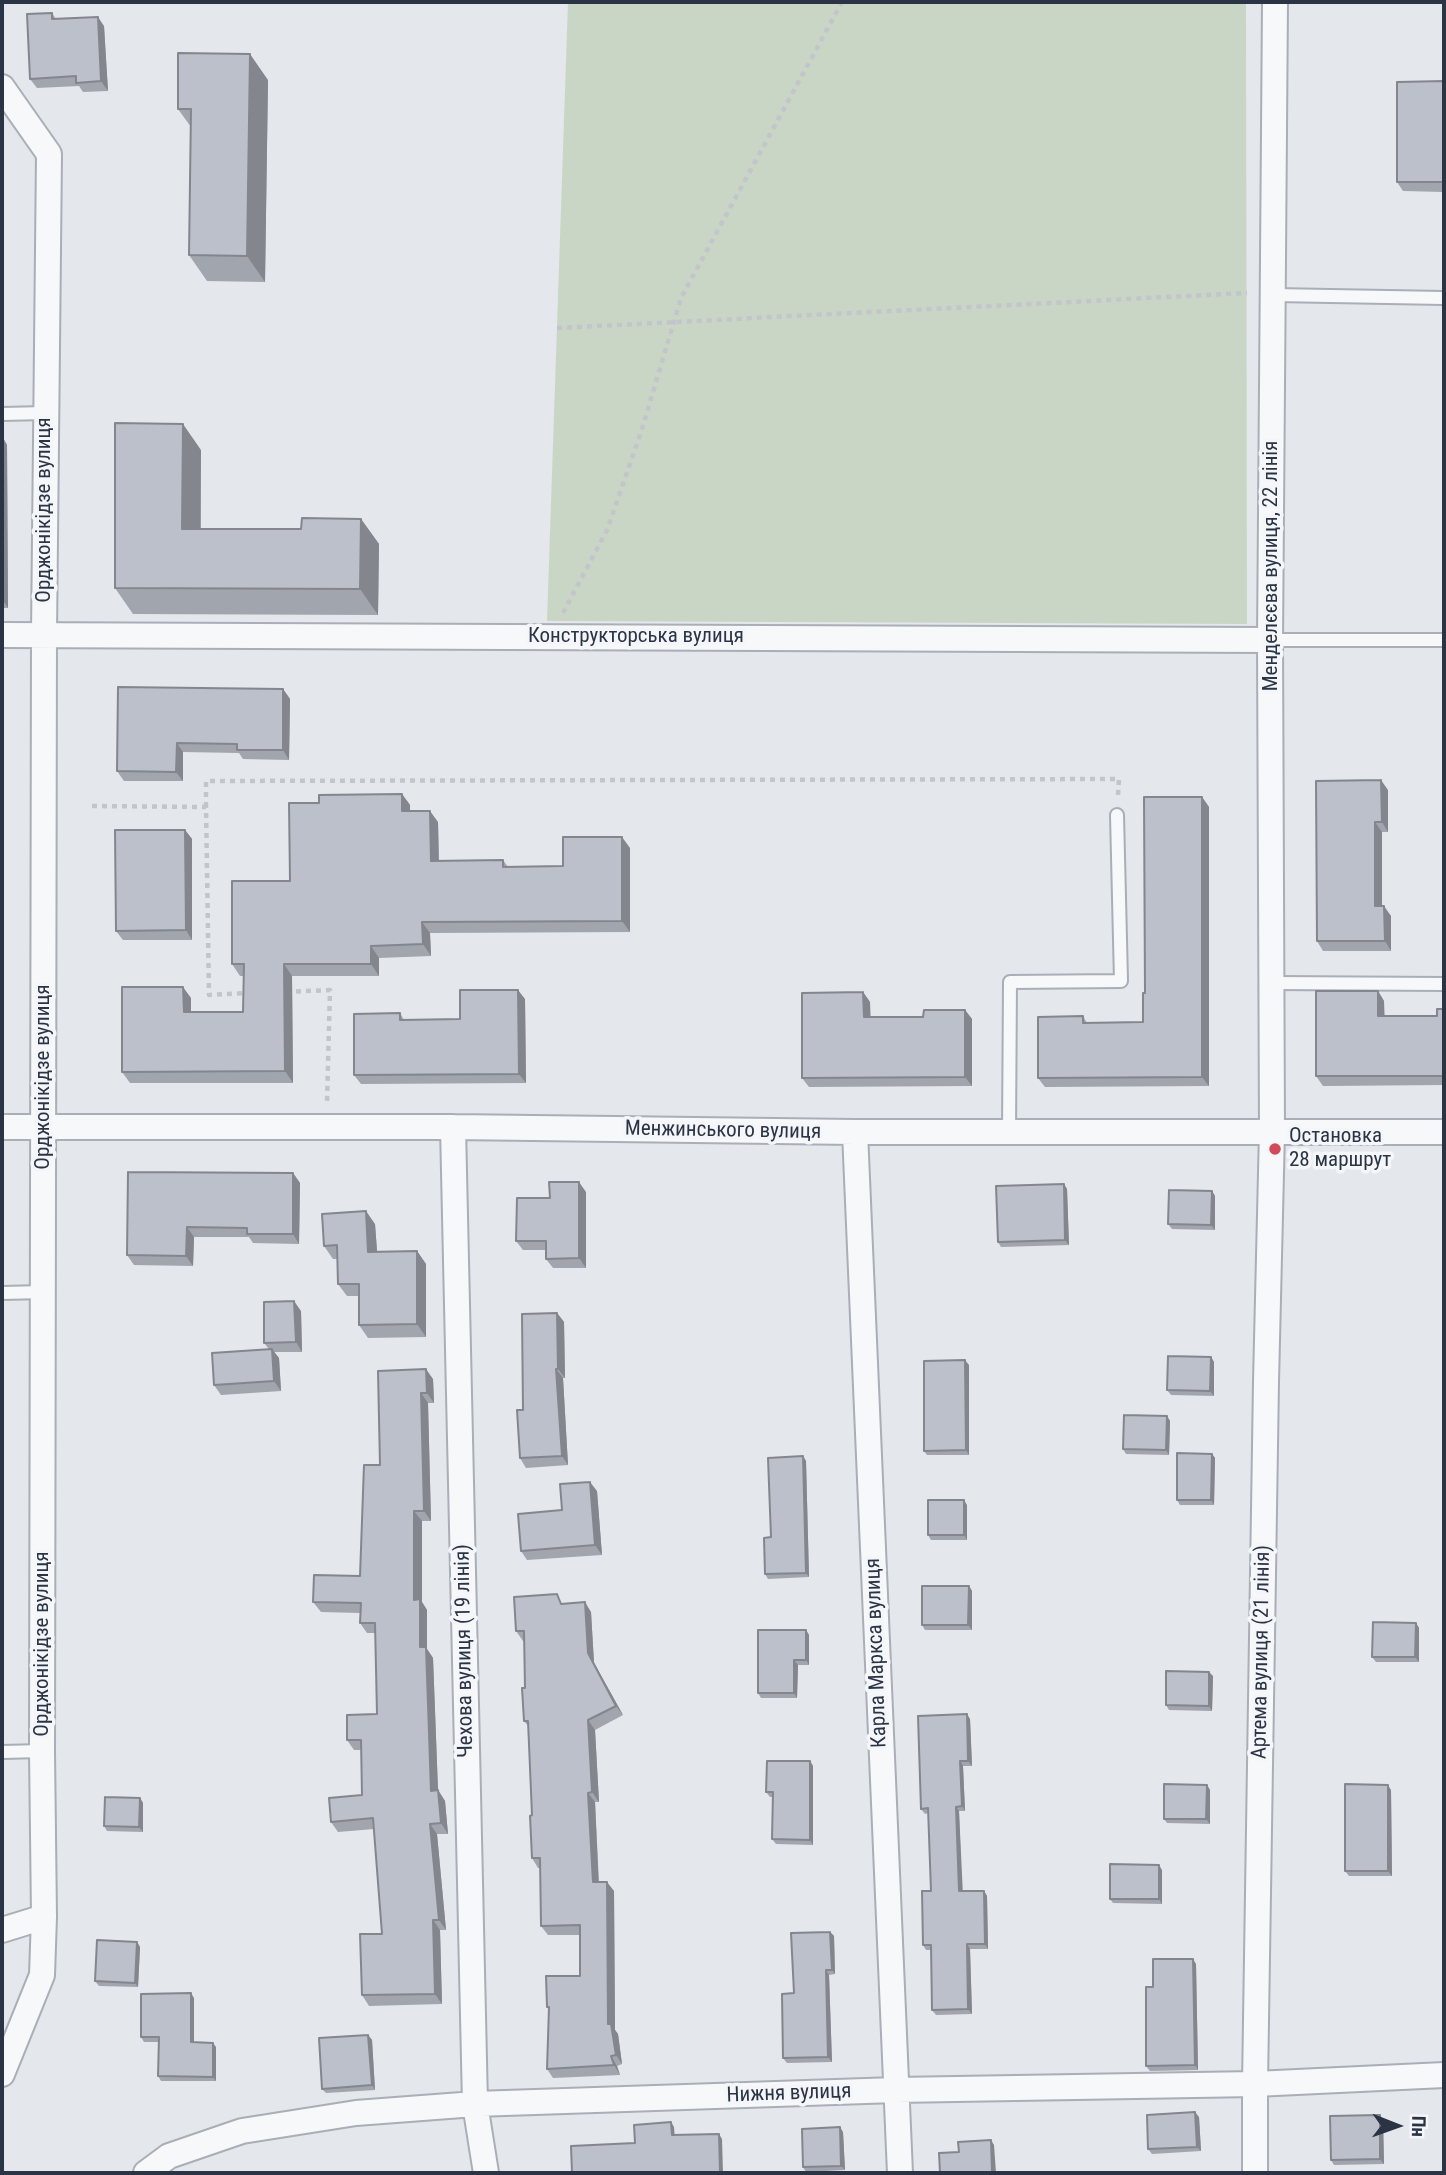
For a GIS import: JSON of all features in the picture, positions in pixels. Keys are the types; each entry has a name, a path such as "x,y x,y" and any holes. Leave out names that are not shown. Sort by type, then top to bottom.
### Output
{"street":[{"name":"Менделєєва вулиця, 22 лінія","path":"1272,1131 1270,640 1275,2"},
{"name":"Орджонікідзе вулиця","path":"2,88 49,154 44,634 44,1917 42,1975 2,2074"},
{"name":"Конструкторська вулиця","path":"2,635 1270,640"},
{"name":"Менжинського вулиця","path":"2,1127 1444,1132"},
{"name":"Чехова вулиця (19 лiнiя)","path":"453,1127 475,2104 486,2173"},
{"name":"Артема вулиця (21 лiнiя)","path":"1255,2173 1272,1131"},
{"name":"Карла Маркса вулиця","path":"855,1132 900,2173"},
{"path":"2,1930 44,1917"},
{"name":"Нижня вулиця","path":"146,2173 169,2156 242,2131 356,2113 475,2104 896,2090 1255,2084 1444,2075"}],"lane":[{"path":"1274,295 1444,298"},
{"path":"2,414 46,414"},
{"path":"1270,640 1444,640"},
{"path":"1009,1132 1010,982 1121,981 1117,815"},
{"path":"1272,983 1444,984"},
{"path":"2,1293 44,1292"},
{"path":"2,1752 42,1751"}],"path":[{"path":"550,637 607,530 642,429 681,298 842,2"},
{"path":"556,328 1247,293"},
{"path":"250,993 209,995 206,781 1119,779 1117,815"},
{"path":"92,806 206,807"},
{"path":"276,992 330,990 326,1127"}],"green space":[{"path":"568,2 1246,2 1247,624 547,621"}],"building":[{"path":"52,13 52,19 98,17 101,81 76,83 76,76 30,79 27,14"},
{"path":"178,53 250,54 247,256 189,255 191,109 178,109"},
{"path":"1444,81 1444,182 1397,182 1397,82"},
{"path":"115,423 183,424 182,529 301,529 302,518 361,519 360,589 115,588"},
{"path":"118,687 283,689 283,750 237,750 237,744 177,743 176,772 117,771"},
{"path":"1381,780 1382,822 1375,822 1375,906 1384,906 1385,941 1317,941 1316,781"},
{"path":"402,794 402,811 430,811 431,861 503,860 503,867 563,866 563,837 622,837 622,921 422,922 423,944 371,946 371,964 284,964 285,1071 122,1072 122,987 183,987 184,1012 243,1012 244,964 232,964 232,881 290,881 289,803 319,803 319,795"},
{"path":"1144,797 1202,797 1202,1077 1038,1078 1038,1017 1083,1016 1083,1023 1143,1022"},
{"path":"115,830 185,830 186,930 116,931"},
{"path":"460,990 518,990 519,1074 354,1075 354,1014 400,1013 400,1020 460,1019"},
{"path":"1316,991 1378,991 1378,1016 1437,1016 1437,1009 1444,1009 1444,1076 1316,1076"},
{"path":"863,992 864,1017 923,1017 924,1010 965,1010 965,1077 802,1078 802,993"},
{"path":"128,1172 293,1173 293,1234 247,1234 247,1228 187,1227 186,1256 127,1255"},
{"path":"549,1182 579,1182 579,1258 546,1259 546,1241 516,1241 517,1198 550,1198"},
{"path":"1064,1184 1065,1240 998,1242 996,1186"},
{"path":"1169,1190 1212,1191 1211,1225 1168,1224"},
{"path":"366,1211 368,1252 417,1251 417,1324 359,1325 359,1284 338,1284 337,1245 324,1246 322,1214"},
{"path":"294,1301 296,1342 264,1343 264,1302"},
{"path":"557,1313 556,1369 562,1456 520,1458 517,1410 523,1410 522,1314"},
{"path":"272,1349 274,1381 214,1385 212,1353"},
{"path":"1168,1356 1211,1357 1210,1391 1167,1390"},
{"path":"965,1360 966,1450 924,1451 924,1361"},
{"path":"426,1369 427,1393 421,1393 424,1511 414,1511 414,1600 420,1599 420,1647 426,1647 431,1791 438,1790 441,1823 430,1824 439,1920 433,1920 435,1994 362,1995 360,1934 382,1934 373,1818 331,1822 329,1798 362,1795 361,1740 347,1740 347,1715 377,1714 375,1623 360,1623 361,1603 313,1602 314,1575 360,1576 364,1465 380,1465 378,1371"},
{"path":"1124,1415 1167,1416 1166,1450 1123,1449"},
{"path":"1177,1453 1212,1454 1211,1500 1177,1500"},
{"path":"803,1456 806,1573 765,1574 764,1538 771,1537 768,1458"},
{"path":"590,1482 595,1545 521,1551 518,1514 562,1510 560,1484"},
{"path":"928,1500 964,1500 964,1535 928,1535"},
{"path":"922,1586 969,1586 968,1625 922,1625"},
{"path":"557,1594 561,1604 585,1602 588,1653 616,1706 588,1720 592,1792 588,1793 593,1882 607,1882 608,2024 611,2024 616,2055 611,2056 614,2065 547,2069 549,2007 546,1976 580,1976 580,1925 541,1926 540,1858 532,1858 528,1721 524,1721 522,1688 525,1688 524,1631 516,1631 514,1597"},
{"path":"1373,1622 1416,1623 1415,1657 1372,1657"},
{"path":"758,1630 806,1630 806,1660 794,1660 794,1693 758,1693"},
{"path":"1166,1671 1209,1672 1209,1706 1166,1705"},
{"path":"967,1714 968,1761 960,1761 962,1806 956,1807 959,1891 984,1891 985,1944 967,1944 968,2009 932,2010 931,1945 923,1945 922,1891 931,1891 928,1808 921,1809 918,1716"},
{"path":"767,1761 810,1761 810,1840 772,1839 773,1792 766,1792"},
{"path":"1164,1784 1207,1785 1206,1819 1164,1819"},
{"path":"1345,1784 1388,1785 1388,1871 1345,1871"},
{"path":"105,1797 140,1798 139,1827 104,1826"},
{"path":"1110,1864 1159,1865 1159,1899 1110,1899"},
{"path":"830,1932 832,1970 826,1970 828,2057 783,2058 782,1994 794,1993 791,1933"},
{"path":"97,1940 137,1942 135,1983 95,1981"},
{"path":"1153,1959 1193,1959 1195,2065 1146,2066 1146,1987 1153,1987"},
{"path":"191,1993 191,2042 213,2043 213,2077 158,2076 159,2037 141,2037 141,1994"},
{"path":"368,2035 372,2085 322,2089 319,2038"},
{"path":"1195,2112 1197,2147 1148,2149 1147,2115"},
{"path":"1380,2115 1380,2159 1331,2160 1330,2116"},
{"path":"671,2122 672,2135 719,2134 720,2173 572,2173 571,2146 635,2143 634,2125"},
{"path":"840,2127 841,2166 803,2167 802,2129"},
{"path":"991,2140 992,2173 940,2173 939,2153 959,2152 958,2142"}],"place":[{"name":"Остановка 28 маршрут","path":"1275,1149"}]}
